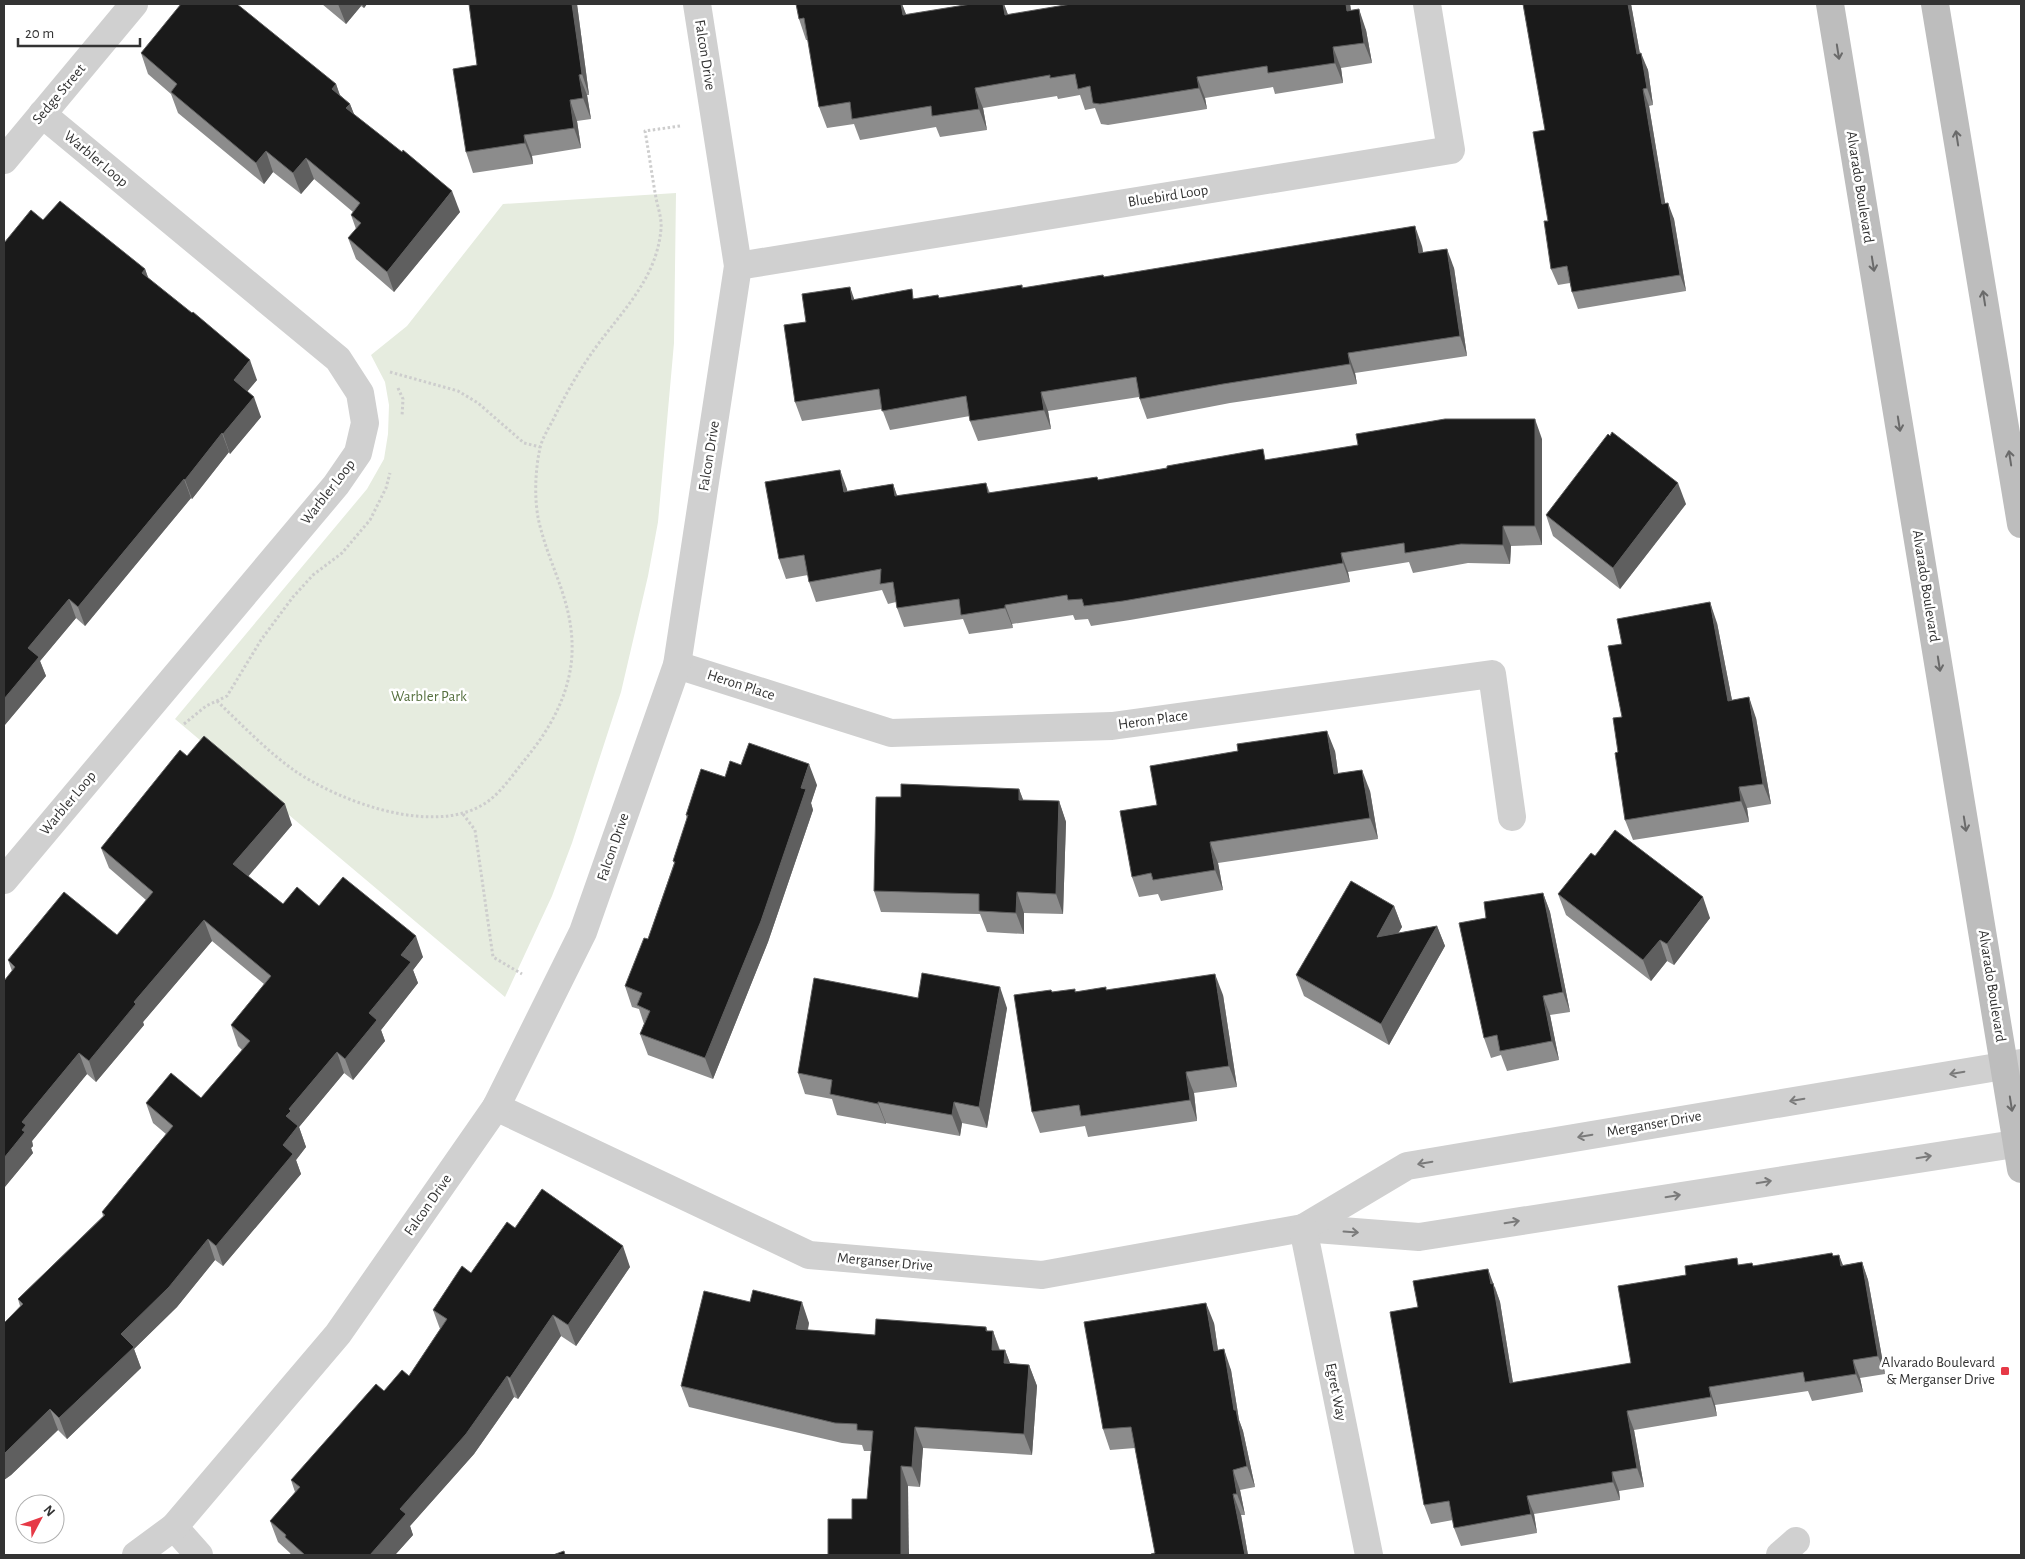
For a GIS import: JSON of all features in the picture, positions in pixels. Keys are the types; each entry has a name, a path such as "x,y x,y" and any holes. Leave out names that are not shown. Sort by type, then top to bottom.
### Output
{"main road":[{"name":"Alvarado Boulevard","path":"1830,4 2013,1064 2020,1151"},
{"path":"1935,4 2021,524"}],"street":[{"name":"Sedge Street","path":"4,160 134,4"},
{"name":"Falcon Drive","path":"136,1555 174,1527 338,1334 496,1107 583,932 677,665 738,266 697,4"},
{"name":"Bluebird Loop","path":"738,266 1452,150 1427,4"},
{"name":"Warbler Loop","path":"4,880 336,485 358,453 365,423 360,393 338,359 42,114"},
{"name":"Heron Place","path":"677,665 890,733 1112,726 1492,674 1512,817"},
{"name":"Merganser Drive","path":"1302,1228 1407,1166 2013,1064"},
{"name":"Merganser Drive","path":"496,1107 809,1255 1042,1275 1302,1228 1420,1237 2020,1151"},
{"name":"Egret Way","path":"1302,1228 1369,1555"},
{"path":"174,1527 199,1555"}],"path":[{"path":"217,701 247,730 293,769 321,787 366,805 415,816 442,817 463,814 486,804 509,780 538,745 566,692 572,656 572,625 565,595 538,520 536,499 540,447 564,397 582,367 630,304 654,264 661,227 645,131 716,122"},
{"path":"390,371 458,391 478,403 524,443 540,447"},
{"path":"463,814 475,830 493,957 552,993"}],"green space":[{"name":"Warbler Park","path":"676,193 674,343 658,522 648,576 621,692 572,843 552,896 505,997 175,719 367,489 384,459 388,434 389,405 385,382 371,355 407,326 503,204"}],"building":[{"path":"181,4 237,4 336,84 332,89 350,104 346,108 402,152 403,150 452,191 387,272 348,238 361,223 351,215 360,203 306,158 293,173 266,151 256,163 171,92 177,84 141,53"},
{"path":"469,4 572,4 582,74 579,75 583,98 570,100 574,128 524,135 525,143 466,152 453,69 477,65"},
{"path":"796,4 901,4 903,15 971,4 1003,4 1005,15 1071,4 1346,4 1347,11 1359,9 1364,43 1333,47 1335,63 1268,73 1267,66 1197,77 1199,88 1100,104 1093,103 1090,86 1078,89 1075,74 1050,78 1050,75 975,88 979,109 932,116 931,106 852,119 850,102 819,107 804,18 799,19"},
{"path":"1523,4 1628,4 1637,54 1641,53 1647,88 1643,89 1662,204 1668,203 1680,275 1572,292 1567,266 1551,269 1544,221 1548,221 1533,132 1545,130"},
{"path":"60,201 145,269 142,273 193,312 250,360 234,380 254,397 78,607 69,599 28,648 39,657 4,699 4,243 31,210 43,220"},
{"path":"1415,226 1419,253 1447,249 1460,336 1348,353 1350,364 1140,399 1136,377 1041,392 1044,410 970,421 966,396 882,411 879,389 795,402 784,325 806,322 802,294 850,287 852,300 912,289 913,299 938,295 939,298 1022,285 1022,288 1103,275 1104,277"},
{"path":"1445,419 1535,419 1535,526 1503,526 1503,545 1461,544 1405,553 1404,543 1341,553 1343,563 1084,606 1082,599 1068,600 1067,595 1005,605 1005,608 961,615 959,599 897,608 893,582 880,584 881,569 809,582 804,555 779,559 765,482 840,470 844,492 893,484 895,496 986,483 988,493 1097,477 1098,480 1263,449 1265,460 1358,445 1356,434"},
{"path":"1612,432 1678,483 1613,568 1546,515 1608,434 1610,436"},
{"path":"1710,602 1728,701 1749,697 1763,784 1739,787 1741,801 1625,820 1615,753 1618,752 1613,718 1622,717 1608,646 1622,644 1617,619"},
{"path":"1327,731 1334,774 1362,770 1370,818 1210,842 1215,870 1153,880 1151,873 1132,877 1120,811 1157,805 1150,766 1238,751 1237,744"},
{"path":"204,736 285,804 233,864 283,904 297,887 319,906 343,877 416,936 401,955 411,962 369,1013 377,1020 345,1059 337,1052 289,1109 291,1111 286,1116 298,1126 283,1145 293,1154 216,1246 208,1239 169,1287 121,1334 134,1347 59,1418 50,1409 4,1454 4,1323 23,1304 18,1299 105,1215 102,1212 173,1126 146,1103 171,1073 201,1098 250,1041 231,1025 271,976 204,920 134,1002 136,1004 89,1061 79,1053 22,1122 26,1125 22,1130 25,1132 4,1158 4,981 15,967 8,960 64,892 117,935 153,892 101,848 180,750 187,756"},
{"path":"749,743 809,764 801,788 806,789 761,921 705,1058 640,1034 650,1011 637,1005 642,993 625,986 644,938 648,939 675,862 673,861 701,769 725,777 730,761 741,765"},
{"path":"901,784 1019,789 1019,800 1059,801 1056,894 1017,892 1016,913 979,911 979,894 874,891 876,797 901,797"},
{"path":"1615,830 1703,897 1667,944 1660,940 1643,960 1558,894 1591,853 1595,856"},
{"path":"1351,881 1394,906 1377,937 1437,926 1381,1024 1296,975"},
{"path":"1543,893 1563,992 1543,996 1552,1041 1500,1051 1497,1035 1484,1038 1459,923 1486,918 1484,902"},
{"path":"922,973 1000,987 979,1107 954,1102 952,1115 878,1102 878,1104 830,1094 832,1080 798,1073 814,978 918,998"},
{"path":"1215,974 1229,1066 1186,1072 1190,1100 1081,1116 1079,1105 1032,1112 1014,995 1051,990 1052,992 1075,989 1075,992 1106,987 1106,990"},
{"path":"542,1189 623,1246 568,1325 553,1315 510,1378 507,1376 466,1434 400,1509 406,1514 370,1555 305,1555 270,1521 300,1487 291,1480 376,1384 384,1391 402,1370 409,1376 447,1319 433,1310 462,1266 471,1273 507,1222 515,1228"},
{"path":"1832,1253 1833,1256 1839,1255 1841,1266 1862,1262 1878,1356 1853,1360 1856,1374 1805,1382 1803,1372 1709,1387 1711,1397 1627,1411 1637,1468 1612,1472 1613,1482 1527,1496 1531,1514 1454,1528 1449,1501 1424,1505 1390,1312 1418,1307 1413,1281 1488,1269 1491,1284 1493,1283 1510,1383 1631,1363 1618,1286 1686,1275 1685,1266 1737,1258 1738,1265 1752,1263 1753,1266"},
{"path":"753,1290 802,1302 796,1329 875,1335 876,1319 986,1327 986,1331 993,1331 992,1350 1005,1350 1004,1363 1029,1365 1024,1434 915,1427 912,1467 901,1466 901,1555 828,1555 828,1519 852,1519 852,1499 867,1499 873,1431 857,1430 857,1424 835,1423 681,1386 704,1291 750,1302"},
{"path":"1206,1303 1214,1351 1224,1349 1234,1410 1236,1410 1247,1466 1233,1470 1237,1494 1233,1494 1245,1555 1151,1555 1155,1553 1131,1427 1103,1429 1084,1322"},
{"path":"564,1551 565,1555 553,1555"}],"place":[{"name":"Alvarado Boulevard & Merganser Drive","path":"2005,1371"}]}
